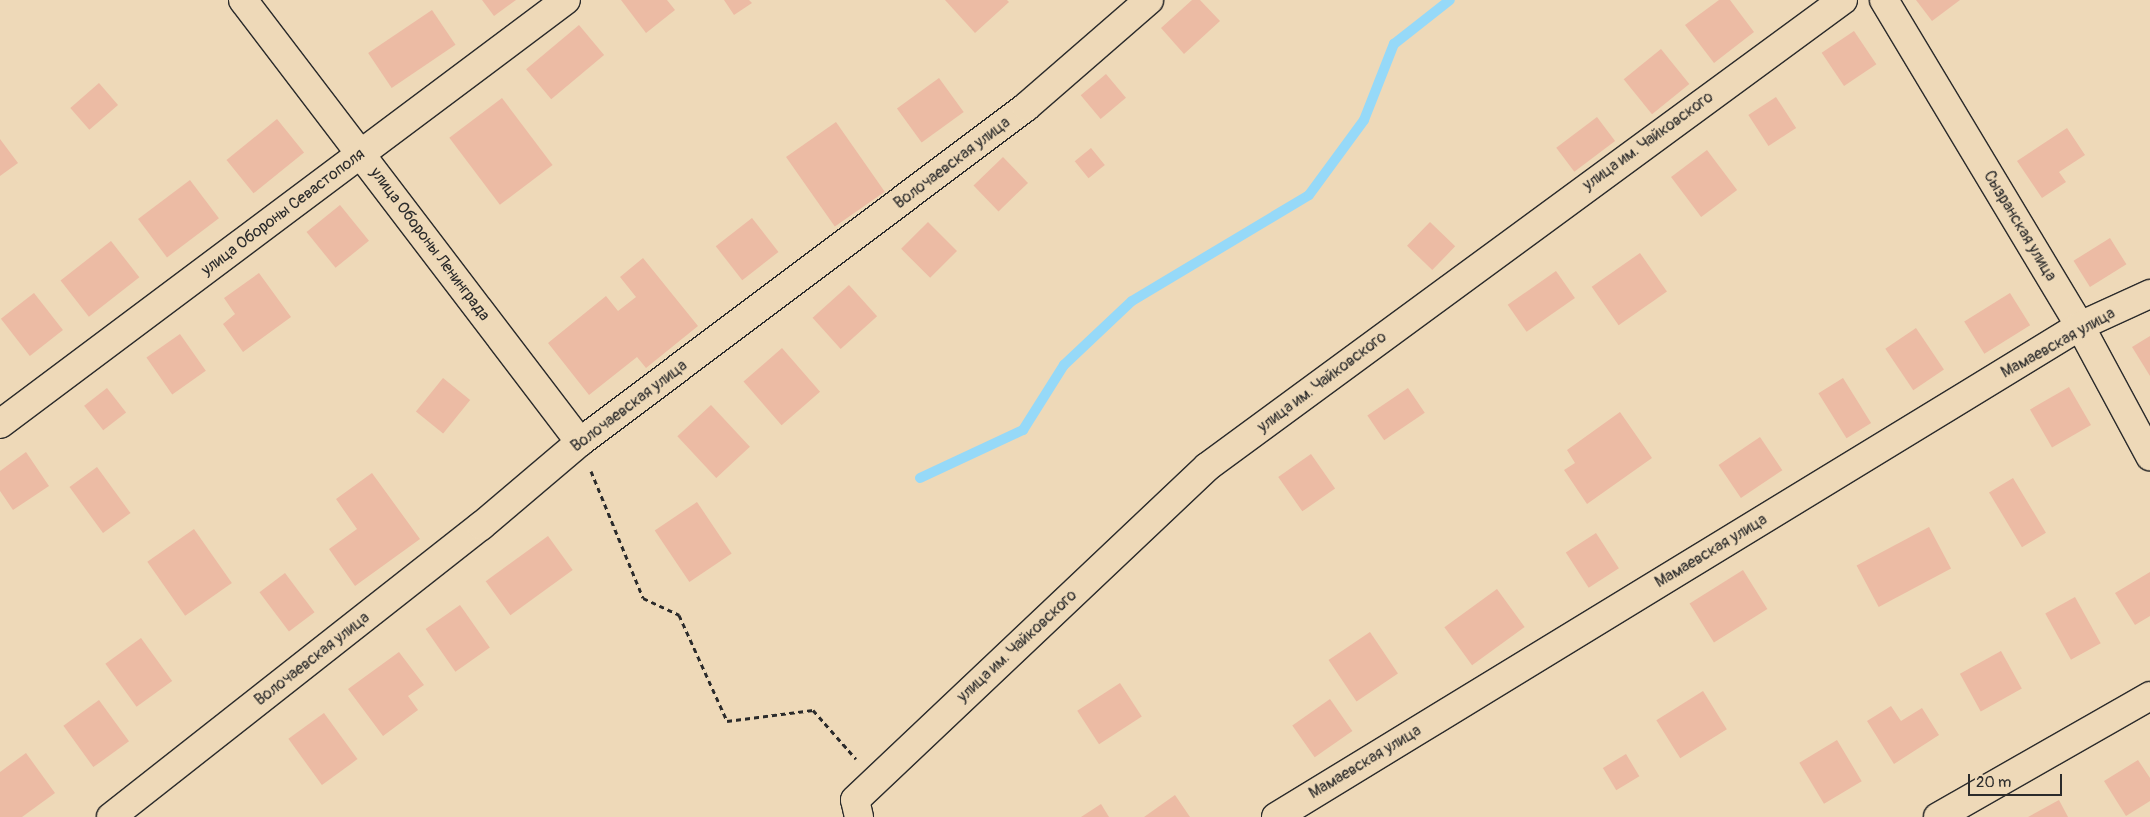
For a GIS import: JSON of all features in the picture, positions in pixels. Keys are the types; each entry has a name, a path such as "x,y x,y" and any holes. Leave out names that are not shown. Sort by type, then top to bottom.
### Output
{"street":[{"name":"улица Обороны Ленинграда","path":"243,0 362,153 580,442"},
{"name":"улица Обороны Севастополя","path":"0,424 566,0"},
{"name":"Волочаевская улица","path":"111,817 481,526 580,442 1026,107 1149,0"},
{"name":"улица им. Чайковского","path":"859,817 855,800 1207,468 1843,0"},
{"name":"Сызранская улица","path":"1884,0 2080,326 2150,456"},
{"name":"Мамаевская улица","path":"1276,817 2080,326 2150,294"},
{"path":"1938,817 2150,696"}],"path":[{"path":"580,442 643,598 679,615 727,721 813,710 875,781"}],"building":[{"path":"482,0 516,0 494,16"},
{"path":"621,0 667,0 675,10 646,33"},
{"path":"724,0 749,0 752,3 734,15"},
{"path":"945,0 1007,0 1009,2 975,33"},
{"path":"1192,0 1200,0 1220,21 1184,54 1161,28"},
{"path":"1719,0 1730,0 1754,32 1714,63 1685,25"},
{"path":"1916,0 1960,0 1932,21"},
{"path":"432,10 455,45 392,88 368,53"},
{"path":"579,25 604,55 551,99 526,69"},
{"path":"1854,31 1876,64 1844,86 1822,53"},
{"path":"1661,49 1689,84 1652,114 1624,79"},
{"path":"1106,74 1126,98 1101,119 1081,95"},
{"path":"939,78 964,112 922,143 897,109"},
{"path":"99,83 118,105 89,130 70,108"},
{"path":"1776,97 1796,128 1768,146 1748,115"},
{"path":"502,98 553,165 500,205 449,138"},
{"path":"1597,117 1615,141 1574,172 1556,148"},
{"path":"277,119 304,152 254,193 226,160"},
{"path":"836,122 885,192 835,227 786,157"},
{"path":"2067,128 2085,155 2059,172 2066,182 2042,198 2017,161"},
{"path":"0,139 18,163 0,176"},
{"path":"1091,148 1105,165 1089,178 1075,161"},
{"path":"1707,150 1737,190 1701,217 1671,177"},
{"path":"1003,157 1028,183 999,211 974,185"},
{"path":"190,180 219,218 167,257 138,219"},
{"path":"340,205 369,241 336,268 307,232"},
{"path":"752,218 778,252 742,280 716,246"},
{"path":"928,222 957,251 930,278 901,249"},
{"path":"1430,222 1455,246 1432,270 1407,246"},
{"path":"2110,238 2126,264 2090,287 2074,261"},
{"path":"111,241 139,277 89,317 61,280"},
{"path":"1640,253 1667,292 1619,325 1592,287"},
{"path":"643,258 698,326 646,368 637,357 589,395 548,343 606,296 618,311 636,297 620,277"},
{"path":"1556,271 1575,298 1527,332 1508,305"},
{"path":"259,273 291,317 243,352 223,324 235,314 224,298"},
{"path":"849,285 877,316 841,349 813,318"},
{"path":"34,293 63,330 30,356 1,319"},
{"path":"2010,293 2030,325 1984,354 1964,322"},
{"path":"1916,328 1944,369 1913,390 1885,349"},
{"path":"180,334 206,371 172,394 146,358"},
{"path":"2150,336 2150,376 2132,347"},
{"path":"782,348 820,392 782,425 744,381"},
{"path":"443,378 470,400 443,433 416,411"},
{"path":"1843,378 1871,423 1846,438 1818,393"},
{"path":"2069,387 2091,425 2052,448 2030,410"},
{"path":"107,388 126,412 103,430 84,406"},
{"path":"1408,388 1425,413 1384,440 1367,415"},
{"path":"711,405 750,447 716,478 677,436"},
{"path":"1620,412 1652,458 1587,504 1564,470 1575,463 1567,450"},
{"path":"1760,437 1782,470 1741,498 1719,465"},
{"path":"26,452 49,486 13,510 0,491 0,471"},
{"path":"1311,454 1335,488 1302,511 1278,477"},
{"path":"97,467 131,513 103,533 69,487"},
{"path":"372,473 420,539 355,586 329,549 357,529 336,499"},
{"path":"2013,478 2046,533 2022,547 1989,492"},
{"path":"697,502 732,553 689,582 655,531"},
{"path":"1929,527 1951,568 1879,607 1857,565"},
{"path":"194,529 232,583 185,616 147,562"},
{"path":"1596,533 1619,568 1589,588 1566,553"},
{"path":"548,536 573,570 510,615 486,581"},
{"path":"1743,570 1767,609 1714,642 1690,603"},
{"path":"2150,572 2150,616 2135,625 2115,593"},
{"path":"285,573 314,612 289,631 259,592"},
{"path":"1497,589 1525,627 1472,665 1444,627"},
{"path":"2075,597 2101,643 2071,660 2045,613"},
{"path":"460,605 490,648 455,672 426,629"},
{"path":"1370,632 1398,673 1357,701 1329,660"},
{"path":"141,638 172,681 137,707 105,664"},
{"path":"2001,651 2022,689 1981,711 1960,674"},
{"path":"399,652 424,685 408,696 418,710 383,736 348,689"},
{"path":"1120,683 1142,717 1099,744 1077,711"},
{"path":"1703,691 1727,729 1680,758 1656,720"},
{"path":"1330,699 1352,731 1315,757 1292,725"},
{"path":"99,700 129,741 93,767 63,726"},
{"path":"1891,706 1901,721 1922,708 1939,735 1894,764 1867,721"},
{"path":"324,713 358,759 322,785 288,739"},
{"path":"1837,740 1862,781 1824,804 1799,763"},
{"path":"26,753 55,793 22,817 0,817 0,772"},
{"path":"1626,754 1639,776 1616,790 1603,768"},
{"path":"2138,760 2150,778 2150,801 2126,816 2104,781"},
{"path":"1175,795 1190,817 1144,817"},
{"path":"2059,800 2068,817 2028,817"},
{"path":"1101,804 1109,817 1081,817"}],"waterway":[{"path":"920,478 1023,430 1064,365 1132,301 1309,195 1364,120 1394,44 1450,0"}]}
